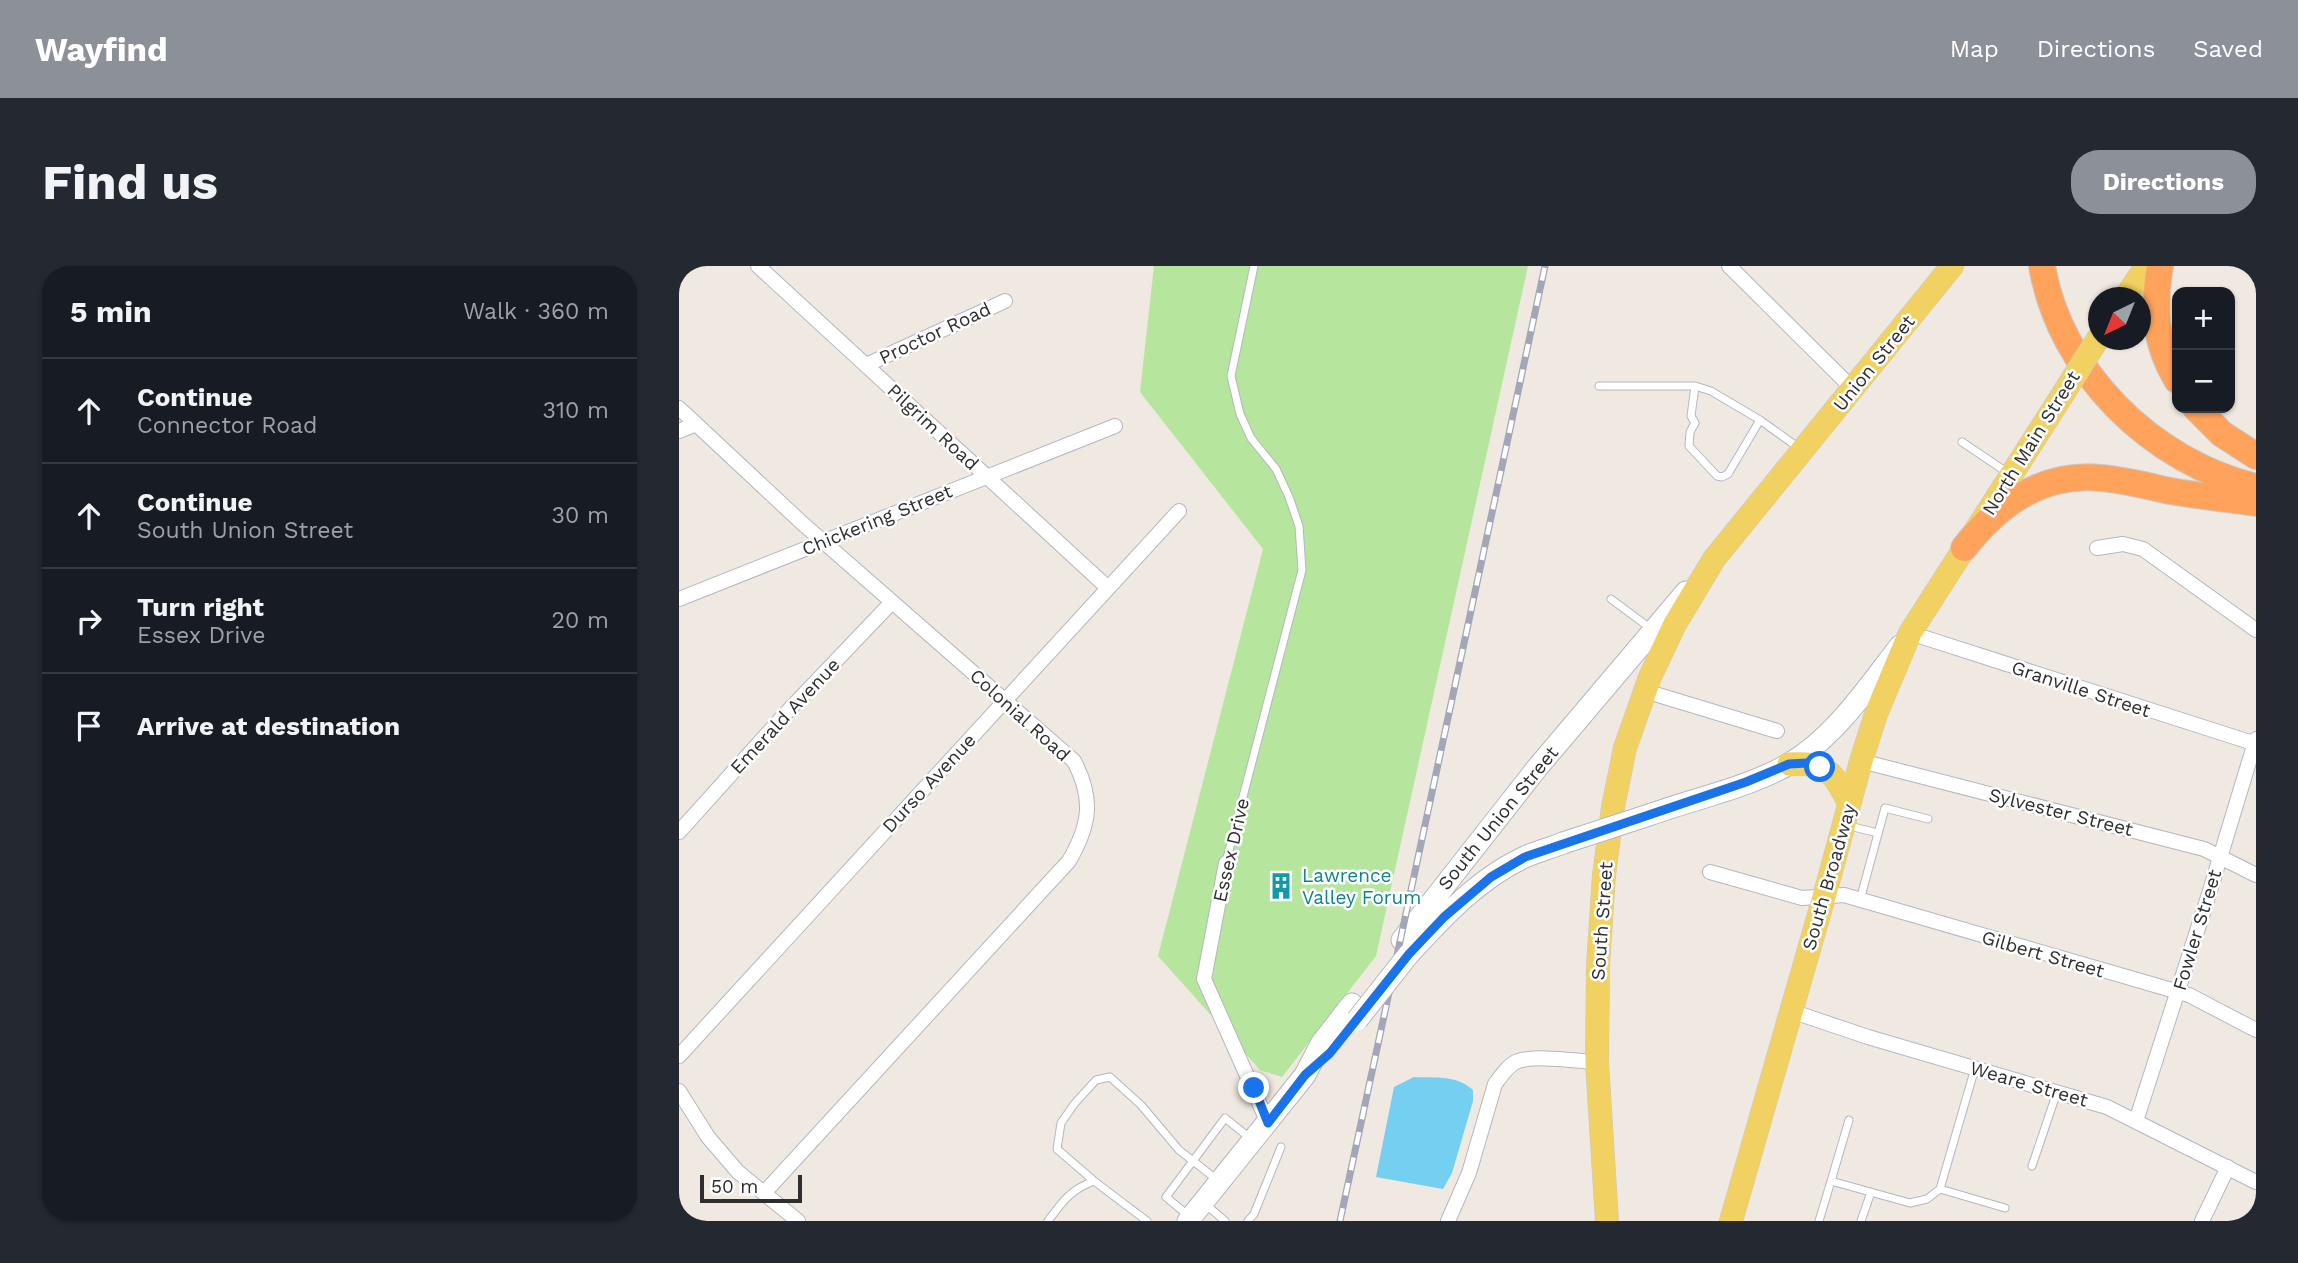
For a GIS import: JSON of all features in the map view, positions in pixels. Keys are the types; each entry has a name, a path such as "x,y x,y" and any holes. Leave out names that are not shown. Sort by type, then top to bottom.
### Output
{"highway":[{"path":"2042,266 2048,294 2063,331 2085,369 2112,402 2145,432 2183,457 2224,477 2256,487"},
{"path":"2160,266 2155,310 2158,332 2172,370"},
{"path":"2201,413 2222,434 2256,456"},
{"path":"1964,548 1985,524 2020,495 2042,484 2067,478 2102,478 2256,503"}],"main road":[{"name":"Union Street","path":"1799,455 1952,266"},
{"path":"2132,287 2146,266"},
{"name":"North Main Street","path":"1964,548 2090,350"},
{"name":"South Union Street","path":"1194,1213 1305,1075 1321,1044 1355,1012 1537,768 1799,455"},
{"name":"South Broadway","path":"1731,1221 1876,714 1910,633 1964,548"},
{"name":"South Street","path":"1607,1221 1597,1062 1598,965 1613,807 1625,748 1645,691 1675,624 1714,559"},
{"path":"1405,947 1491,877 1525,857 1746,782 1789,764 1807,751 1850,709 1910,633"},
{"path":"1789,764 1807,763 1829,771 1836,778 1847,814"}],"street":[{"name":"Pilgrim Road","path":"758,266 1108,588"},
{"path":"1728,266 1853,389"},
{"name":"Proctor Road","path":"866,365 1005,301"},
{"name":"Colonial Road","path":"679,408 823,541 1074,761 1083,779 1088,802 1086,824 1069,861 764,1193"},
{"path":"679,431 696,424"},
{"name":"Chickering Street","path":"679,600 1115,426"},
{"name":"Durso Avenue","path":"679,1056 1179,511"},
{"path":"2097,548 2123,544 2147,551 2256,630"},
{"name":"Emerald Avenue","path":"679,832 787,712 892,602"},
{"name":"Granville Street","path":"1910,633 2254,741"},
{"path":"1645,691 1777,731"},
{"name":"Fowler Street","path":"2136,1121 2254,741"},
{"name":"Sylvester Street","path":"1861,761 2204,849 2256,874"},
{"name":"Essex Drive","path":"1226,863 1204,979 1268,1123"},
{"name":"Gilbert Street","path":"1710,872 1802,898 1844,895 2189,995 2256,1030"},
{"name":"Weare Street","path":"1791,1011 1868,1037 2106,1107 2256,1182"},
{"path":"1448,1221 1469,1173 1495,1084 1503,1073 1516,1061 1535,1059 1597,1062"},
{"path":"679,1091 708,1137 739,1172 799,1221"},
{"path":"2202,1221 2228,1167"}],"lane":[{"name":"Essex Drive","path":"1226,863 1302,570 1299,526 1290,497 1276,469 1251,438 1240,414 1231,376 1254,266"},
{"path":"1599,386 1695,386 1711,391 1760,420 1799,455"},
{"path":"1695,386 1691,416 1695,423 1690,432 1689,446 1717,476 1722,477 1733,466 1760,420"},
{"path":"1962,442 2011,475"},
{"path":"1611,598 1654,630"},
{"path":"1860,901 1885,808 1928,819"},
{"path":"1847,814 1878,833"},
{"path":"1831,1181 1910,1203 1927,1199 1940,1189 1975,1068"},
{"path":"1147,1221 1057,1149 1061,1123 1096,1080 1110,1077 1141,1105 1179,1150 1220,1182"},
{"path":"2032,1166 2057,1091"},
{"path":"1225,1221 1194,1213 1166,1197 1225,1118 1253,1141"},
{"path":"1819,1221 1849,1120"},
{"path":"1248,1221 1254,1214 1281,1147"},
{"path":"1048,1221 1078,1187 1094,1181"},
{"path":"1940,1189 2005,1208"},
{"path":"1861,1221 1871,1192"}],"green space":[{"path":"1154,266 1528,266 1376,956 1282,1077 1260,1070 1158,956 1263,549 1140,392"}],"water":[{"path":"1414,1077 1453,1080 1473,1090 1473,1101 1452,1173 1443,1189 1376,1177 1394,1087"}],"railway":[{"path":"1340,1221 1545,266"}],"place":[{"name":"Lawrence Valley Forum","path":"1281,886"}],"route":[{"path":"1254,1088 1268,1123 1305,1075 1330,1053 1409,954 1444,917 1491,877 1525,857 1746,782 1789,764 1807,763 1820,767"}]}
